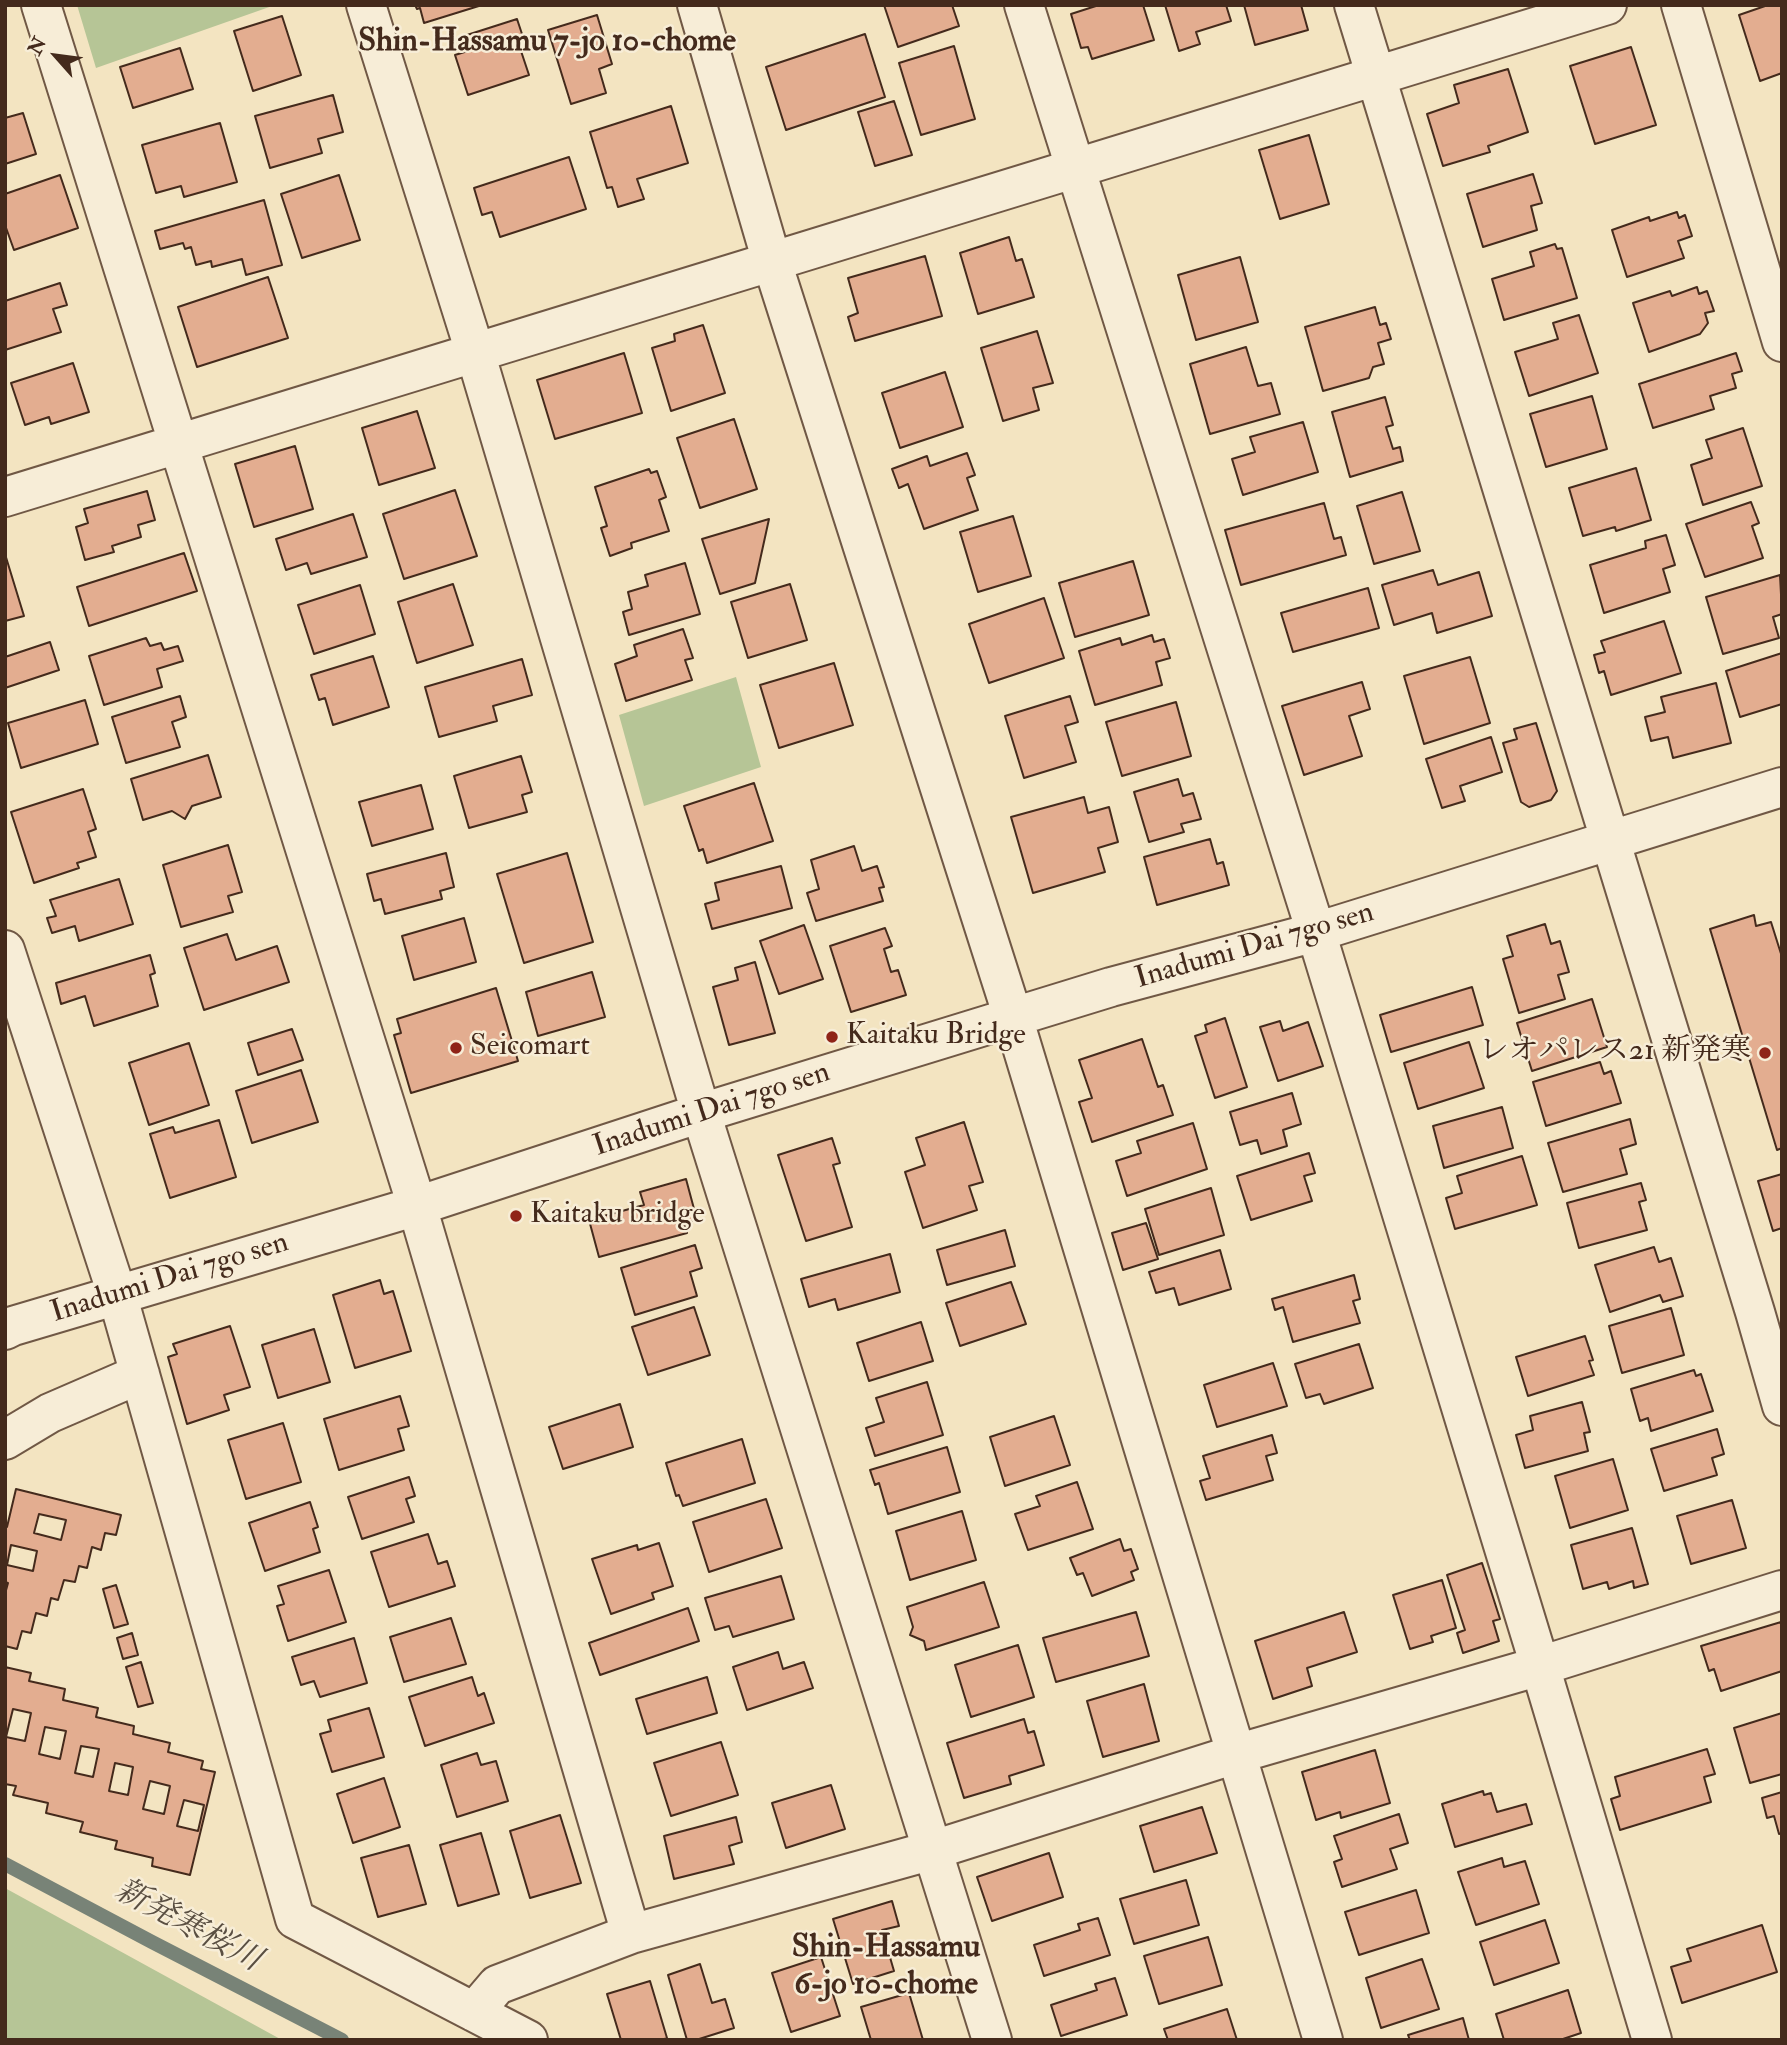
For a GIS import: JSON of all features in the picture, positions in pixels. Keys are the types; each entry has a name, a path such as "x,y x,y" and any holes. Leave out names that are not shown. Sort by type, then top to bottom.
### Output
{"street":[{"path":"41,5 417,1206 631,1934"},
{"path":"366,5 475,352 701,1113 992,2040"},
{"path":"697,5 772,261 1013,1017 1322,2040"},
{"path":"1024,5 1316,932 1541,1666 1652,2040"},
{"path":"1354,5 1609,841 1768,1307 1782,1406"},
{"path":"5,497 1607,5"},
{"path":"1681,5 1782,342"},
{"name":"Inadumi Dai 7go sen","path":"5,1330 117,1294 417,1206 701,1113 1111,987 1316,932 1782,787"},
{"path":"5,950 117,1294 295,1919 528,2040"},
{"path":"5,1440 50,1413 140,1374"},
{"path":"474,2012 497,1985 631,1934 933,1850 1236,1754 1541,1666 1782,1590"}],"green space":[{"path":"77,5 275,5 96,68"},
{"path":"736,677 761,767 644,806 619,715"},
{"path":"5,1888 282,2040 5,2040"}],"building":[{"path":"415,5 482,5 424,23 420,8 417,9"},
{"path":"884,5 952,5 959,26 898,47"},
{"path":"1099,5 1143,5 1154,40 1092,59 1088,47 1081,48 1071,14"},
{"path":"1165,5 1226,5 1231,21 1196,32 1200,44 1179,51"},
{"path":"1244,5 1301,5 1308,30 1255,45"},
{"path":"1768,5 1782,5 1782,73 1760,81 1739,15"},
{"path":"597,15 612,64 599,69 606,93 571,104 548,30"},
{"path":"282,16 301,75 253,91 234,31"},
{"path":"517,19 527,49 521,51 529,75 468,95 455,55 471,50 467,35"},
{"path":"865,34 885,97 786,130 766,67"},
{"path":"954,46 975,119 921,135 899,63"},
{"path":"1631,47 1656,125 1595,144 1570,66"},
{"path":"180,48 193,89 133,108 120,67"},
{"path":"1508,69 1528,132 1488,146 1490,152 1443,166 1427,114 1459,103 1454,85"},
{"path":"333,95 343,132 318,139 322,153 270,168 255,116"},
{"path":"894,101 912,155 875,166 858,112"},
{"path":"671,106 688,163 637,179 644,199 618,207 612,187 607,188 590,132"},
{"path":"23,113 36,154 5,164 5,118"},
{"path":"220,123 237,182 184,197 181,186 156,193 142,145"},
{"path":"1309,135 1329,204 1280,219 1259,150"},
{"path":"569,157 586,209 500,237 492,212 482,215 474,188"},
{"path":"1533,174 1542,203 1531,206 1537,230 1483,247 1467,194"},
{"path":"60,175 78,228 14,250 5,225 5,194"},
{"path":"339,175 360,240 302,258 281,194"},
{"path":"264,200 282,265 246,275 242,259 212,267 211,261 196,265 191,247 185,249 183,243 160,249 155,231"},
{"path":"1677,212 1679,218 1685,215 1692,236 1678,241 1684,258 1627,277 1612,230 1649,217 1650,221"},
{"path":"1009,237 1016,261 1022,259 1034,297 978,314 960,253"},
{"path":"1555,244 1557,249 1562,248 1577,298 1504,320 1492,279 1534,266 1530,252"},
{"path":"925,256 942,316 855,341 848,317 858,313 848,278"},
{"path":"1240,257 1258,322 1196,340 1178,275"},
{"path":"268,277 288,338 197,367 178,307"},
{"path":"60,283 67,305 53,309 61,332 5,350 5,301"},
{"path":"1697,287 1699,294 1707,291 1714,311 1705,313 1708,323 1700,334 1649,352 1633,303 1670,291 1672,296"},
{"path":"1375,307 1380,325 1386,323 1391,339 1378,343 1384,364 1373,367 1369,378 1323,391 1305,327"},
{"path":"1579,315 1598,373 1529,396 1515,352 1558,339 1553,323"},
{"path":"703,325 725,393 671,411 652,348 675,341 674,334"},
{"path":"1037,331 1053,383 1033,388 1039,410 1003,421 981,348"},
{"path":"1246,347 1258,386 1271,383 1280,414 1210,434 1190,364"},
{"path":"624,353 642,413 555,439 537,380"},
{"path":"1736,353 1742,371 1732,374 1736,388 1710,396 1714,409 1653,428 1639,384"},
{"path":"73,363 89,412 51,424 49,417 25,425 11,383"},
{"path":"945,372 963,427 900,448 882,393"},
{"path":"1592,396 1607,449 1546,467 1530,414"},
{"path":"1385,397 1393,425 1386,427 1393,449 1400,447 1403,461 1350,477 1332,412"},
{"path":"417,411 435,468 379,485 362,428"},
{"path":"734,419 757,489 700,508 677,438"},
{"path":"1303,422 1318,472 1243,495 1232,459 1255,452 1250,437"},
{"path":"1743,428 1762,486 1703,505 1691,465 1712,458 1706,440"},
{"path":"295,446 313,509 254,527 235,464"},
{"path":"967,453 975,475 967,478 978,510 924,529 908,484 899,488 892,469 927,456 930,466"},
{"path":"1636,468 1651,520 1616,531 1615,527 1583,536 1569,488"},
{"path":"649,469 651,473 657,471 666,497 659,500 669,531 631,543 632,548 610,556 601,528 607,526 595,487"},
{"path":"455,490 477,556 404,579 383,514"},
{"path":"147,491 155,520 138,525 141,537 112,546 114,552 85,560 76,527 88,523 84,509"},
{"path":"1402,492 1420,551 1374,564 1357,506"},
{"path":"1751,502 1759,523 1752,526 1763,558 1705,577 1686,524"},
{"path":"1324,503 1334,539 1341,537 1346,555 1241,585 1225,530"},
{"path":"353,514 367,557 311,574 307,563 286,570 276,539"},
{"path":"1013,516 1031,576 978,592 960,532"},
{"path":"769,519 755,583 720,594 702,539"},
{"path":"1666,535 1675,565 1663,569 1670,592 1604,613 1590,565 1646,548 1645,541"},
{"path":"184,553 197,591 89,626 77,587"},
{"path":"5,554 24,616 5,621"},
{"path":"1133,561 1149,615 1075,637 1059,583"},
{"path":"685,563 700,614 629,635 623,612 632,609 628,592 648,586 645,575"},
{"path":"1433,570 1438,585 1479,572 1492,616 1437,633 1432,613 1394,625 1382,585"},
{"path":"1780,575 1782,614 1773,617 1779,638 1723,654 1706,597"},
{"path":"453,584 473,645 417,663 398,602"},
{"path":"790,584 807,640 748,658 731,602"},
{"path":"360,585 375,634 314,654 298,605"},
{"path":"1368,588 1379,628 1293,652 1281,613"},
{"path":"1044,598 1064,658 989,683 969,624"},
{"path":"1664,621 1681,673 1611,695 1604,671 1599,673 1594,655 1605,652 1601,641"},
{"path":"683,629 693,658 685,660 692,680 626,701 615,664 637,656 634,645"},
{"path":"1152,635 1154,642 1164,639 1170,658 1156,662 1162,685 1095,705 1079,651 1120,638 1122,645"},
{"path":"146,638 150,646 161,643 164,650 178,646 183,661 157,669 162,687 104,705 89,656"},
{"path":"50,642 59,670 5,688 5,657"},
{"path":"1782,653 1782,704 1740,717 1726,671"},
{"path":"373,656 389,707 333,725 325,698 319,700 311,675"},
{"path":"1470,657 1490,723 1424,744 1404,676"},
{"path":"522,659 532,695 493,706 497,721 439,737 425,687"},
{"path":"834,663 853,725 779,748 760,685"},
{"path":"1362,682 1370,709 1349,716 1362,756 1304,775 1282,706"},
{"path":"1716,683 1731,743 1673,758 1668,737 1651,741 1645,717 1665,712 1661,697"},
{"path":"180,696 186,717 172,722 180,747 126,763 112,717"},
{"path":"1070,696 1078,722 1065,726 1076,762 1024,778 1005,716"},
{"path":"85,700 98,744 21,768 8,723"},
{"path":"1176,702 1191,756 1122,776 1106,722"},
{"path":"1536,723 1557,791 1551,800 1529,807 1521,802 1503,743 1517,739 1514,729"},
{"path":"1491,737 1502,772 1460,786 1465,801 1442,808 1426,759"},
{"path":"208,755 221,797 192,806 185,819 172,811 143,820 131,779"},
{"path":"521,756 532,792 522,795 527,812 469,828 454,776"},
{"path":"1178,779 1183,796 1193,793 1201,819 1181,824 1184,832 1149,842 1134,792"},
{"path":"754,783 773,841 707,863 703,849 699,851 684,806"},
{"path":"421,785 433,829 372,846 359,802"},
{"path":"83,789 96,829 88,832 96,857 77,863 79,868 34,883 11,812"},
{"path":"1084,797 1088,813 1109,807 1118,842 1098,848 1105,872 1033,893 1011,817"},
{"path":"1210,839 1217,864 1223,862 1229,885 1157,905 1144,857"},
{"path":"228,845 242,892 228,896 233,912 181,927 163,865"},
{"path":"854,846 862,871 877,866 884,887 879,888 883,901 816,921 807,893 819,889 811,860"},
{"path":"446,853 454,887 440,891 442,899 385,914 381,899 374,901 367,874"},
{"path":"567,853 593,942 524,963 497,874"},
{"path":"781,866 792,908 712,929 705,904 719,900 715,883"},
{"path":"119,879 133,924 79,941 75,926 52,933 47,918 56,916 50,900"},
{"name":"レオパレス21 新発寒","path":"1754,915 1756,926 1771,922 1782,957 1782,1148 1777,1150 1710,929"},
{"path":"464,918 476,962 414,980 402,936"},
{"path":"1545,924 1551,944 1560,941 1569,972 1558,975 1565,999 1519,1013 1503,959 1513,956 1507,936"},
{"path":"804,925 823,979 779,994 760,941"},
{"path":"885,928 892,946 884,949 891,972 898,970 906,995 851,1012 830,946"},
{"path":"227,934 236,960 277,946 289,982 204,1010 184,948"},
{"path":"150,955 155,973 150,975 158,1006 94,1026 85,996 61,1004 56,983"},
{"path":"755,962 775,1033 729,1045 713,987 738,980 735,968"},
{"path":"592,972 605,1017 538,1036 526,992"},
{"path":"1472,987 1483,1025 1391,1052 1380,1015"},
{"name":"Seicomart","path":"496,988 518,1061 411,1093 394,1035 401,1033 397,1019"},
{"path":"1592,999 1607,1047 1532,1071 1517,1023"},
{"path":"1225,1018 1247,1087 1215,1098 1195,1036 1207,1032 1205,1025"},
{"path":"1280,1021 1283,1031 1308,1022 1323,1066 1278,1081 1260,1027"},
{"path":"292,1029 303,1060 258,1075 248,1043"},
{"path":"1142,1039 1158,1087 1163,1085 1173,1115 1092,1142 1079,1102 1092,1098 1079,1060"},
{"path":"1469,1042 1484,1088 1418,1109 1404,1063"},
{"path":"189,1043 209,1105 149,1125 129,1063"},
{"path":"1600,1062 1604,1074 1611,1071 1621,1103 1546,1126 1533,1082"},
{"path":"301,1070 318,1122 252,1143 236,1091"},
{"path":"1292,1093 1301,1124 1283,1130 1287,1146 1261,1154 1257,1140 1240,1145 1230,1112"},
{"path":"1502,1107 1513,1148 1444,1168 1433,1126"},
{"path":"1630,1119 1636,1144 1620,1149 1627,1174 1563,1192 1548,1143"},
{"path":"219,1120 236,1177 170,1198 150,1134 173,1127 175,1133"},
{"path":"964,1122 983,1182 969,1186 977,1210 923,1228 905,1172 925,1165 916,1138"},
{"path":"1193,1123 1207,1169 1127,1196 1116,1161 1141,1153 1137,1141"},
{"path":"832,1138 840,1163 833,1165 852,1227 806,1241 778,1155"},
{"path":"1309,1153 1315,1173 1304,1176 1312,1201 1251,1220 1237,1176"},
{"path":"1522,1156 1537,1205 1455,1229 1446,1198 1462,1193 1457,1176"},
{"path":"1782,1174 1782,1228 1773,1231 1758,1181"},
{"path":"686,1179 697,1220 684,1223 687,1233 599,1257 589,1220 644,1205 640,1192"},
{"path":"1641,1183 1646,1200 1639,1202 1647,1230 1579,1248 1567,1203"},
{"path":"1211,1188 1224,1235 1159,1255 1145,1209"},
{"path":"1146,1223 1158,1259 1123,1270 1112,1233"},
{"path":"1005,1230 1015,1266 947,1285 937,1250"},
{"path":"695,1245 702,1268 690,1272 697,1296 635,1315 621,1268"},
{"path":"1654,1247 1659,1262 1671,1258 1683,1296 1663,1302 1660,1295 1610,1312 1595,1265"},
{"path":"1220,1250 1231,1289 1179,1305 1174,1288 1156,1293 1149,1272"},
{"path":"890,1254 900,1292 838,1310 835,1299 809,1307 801,1279"},
{"path":"1354,1275 1360,1299 1353,1301 1360,1323 1293,1342 1283,1307 1275,1310 1272,1299"},
{"path":"380,1280 384,1294 393,1291 411,1351 355,1368 333,1295"},
{"path":"1011,1282 1026,1324 960,1346 946,1303"},
{"path":"694,1307 710,1355 648,1375 632,1327"},
{"path":"1671,1308 1684,1355 1622,1373 1609,1326"},
{"path":"921,1322 933,1361 869,1381 857,1343"},
{"path":"230,1326 250,1387 224,1395 229,1410 187,1424 168,1357 177,1354 173,1344"},
{"path":"314,1329 330,1382 278,1398 262,1345"},
{"path":"1585,1336 1593,1360 1589,1361 1594,1375 1528,1396 1516,1357"},
{"path":"1359,1344 1373,1388 1324,1404 1320,1394 1306,1398 1295,1364"},
{"path":"1273,1363 1287,1406 1217,1427 1204,1385"},
{"path":"1694,1370 1696,1376 1701,1374 1713,1411 1651,1431 1648,1418 1640,1421 1631,1389"},
{"path":"927,1382 943,1435 875,1456 866,1428 884,1422 876,1398"},
{"path":"400,1396 409,1426 398,1429 404,1450 339,1470 324,1419"},
{"path":"1582,1402 1590,1432 1584,1433 1588,1451 1525,1468 1516,1435 1533,1430 1530,1416"},
{"path":"620,1404 633,1447 563,1469 549,1427"},
{"path":"1054,1416 1070,1465 1005,1486 990,1437"},
{"path":"283,1423 301,1482 246,1499 228,1440"},
{"path":"1717,1429 1724,1454 1712,1458 1717,1475 1664,1491 1651,1449"},
{"path":"1272,1435 1277,1453 1266,1456 1273,1480 1206,1500 1200,1481 1210,1478 1203,1456"},
{"path":"742,1439 755,1483 683,1506 679,1495 676,1496 666,1463"},
{"path":"947,1447 960,1492 888,1514 879,1483 875,1485 870,1470"},
{"path":"1613,1459 1628,1510 1570,1528 1555,1476"},
{"path":"409,1477 415,1496 406,1499 414,1522 362,1539 348,1497"},
{"path":"1077,1482 1093,1529 1028,1550 1015,1514 1040,1506 1036,1496"},
{"path":"16,1489 121,1515 116,1535 105,1533 101,1550 92,1547 87,1568 79,1566 75,1582 64,1580 58,1600 51,1598 47,1616 36,1613 31,1633 22,1631 17,1649 5,1646 7,1527","holes":["39,1514 66,1520 61,1540 34,1533","11,1545 37,1551 33,1571 7,1565"]},
{"path":"766,1499 782,1548 709,1572 693,1522"},
{"path":"1732,1500 1746,1548 1691,1564 1677,1516"},
{"path":"310,1502 318,1527 313,1529 320,1552 265,1571 249,1523"},
{"path":"962,1511 976,1560 910,1580 896,1531"},
{"path":"1632,1528 1648,1584 1634,1588 1633,1581 1609,1589 1607,1582 1583,1589 1571,1545"},
{"path":"428,1534 438,1564 447,1561 455,1586 389,1607 371,1552"},
{"path":"1120,1539 1124,1551 1131,1549 1138,1569 1131,1572 1134,1580 1092,1596 1083,1573 1077,1575 1070,1558"},
{"path":"659,1543 673,1586 652,1593 654,1599 611,1614 592,1559 637,1545 638,1550"},
{"path":"1482,1563 1500,1619 1493,1621 1499,1641 1463,1653 1457,1633 1465,1630 1447,1575"},
{"path":"329,1570 346,1622 288,1641 277,1606 284,1604 278,1586"},
{"path":"781,1576 794,1619 733,1637 729,1626 715,1630 705,1598"},
{"path":"1442,1580 1456,1628 1431,1636 1433,1642 1410,1649 1393,1595"},
{"path":"984,1582 999,1627 926,1650 924,1641 910,1635 913,1627 907,1607"},
{"path":"116,1585 128,1624 114,1628 103,1589"},
{"path":"688,1608 699,1641 600,1675 589,1643"},
{"path":"1136,1612 1149,1656 1056,1682 1043,1638"},
{"path":"1344,1612 1357,1652 1307,1668 1312,1686 1273,1699 1255,1641"},
{"path":"451,1618 466,1664 404,1682 390,1637"},
{"path":"1781,1622 1782,1671 1721,1691 1714,1669 1709,1671 1701,1646"},
{"path":"132,1633 138,1655 123,1659 117,1638"},
{"path":"354,1638 367,1683 320,1697 314,1681 301,1685 292,1657"},
{"path":"1018,1645 1034,1697 971,1717 955,1665"},
{"path":"778,1652 783,1669 804,1662 813,1688 747,1710 733,1667"},
{"path":"141,1662 153,1703 138,1707 126,1667"},
{"path":"5,1667 31,1673 29,1681 65,1689 63,1700 98,1708 96,1717 134,1726 133,1734 170,1743 168,1752 203,1761 201,1769 215,1772 190,1875 152,1866 153,1858 115,1849 117,1841 80,1832 83,1822 46,1813 48,1803 13,1795 16,1786 5,1784","holes":["13,1709 31,1713 25,1741 6,1737","45,1727 66,1731 60,1759 39,1754","81,1746 99,1749 93,1777 75,1773","115,1763 133,1767 128,1795 109,1791","150,1781 170,1786 164,1814 143,1809","184,1800 204,1805 198,1831 177,1826"]},
{"path":"472,1677 478,1696 484,1693 494,1723 425,1746 409,1697"},
{"path":"707,1677 717,1713 647,1734 636,1699"},
{"path":"1144,1684 1159,1741 1103,1757 1087,1701"},
{"path":"369,1708 384,1757 332,1772 320,1734 331,1731 328,1720"},
{"path":"1782,1713 1782,1774 1750,1783 1734,1728"},
{"path":"1024,1719 1028,1733 1034,1731 1044,1765 1009,1776 1011,1784 964,1798 947,1743"},
{"path":"721,1742 738,1795 671,1816 654,1763"},
{"path":"1707,1749 1715,1774 1704,1777 1711,1802 1620,1830 1611,1799 1620,1796 1615,1777"},
{"path":"1375,1750 1390,1803 1341,1818 1340,1812 1316,1820 1302,1772"},
{"path":"477,1753 481,1765 496,1761 508,1801 457,1817 441,1765"},
{"path":"384,1778 400,1827 353,1843 337,1794"},
{"path":"831,1785 845,1829 786,1848 772,1803"},
{"path":"1483,1791 1484,1795 1491,1793 1497,1812 1526,1804 1532,1824 1455,1847 1442,1804"},
{"path":"1782,1792 1782,1833 1779,1834 1774,1816 1767,1818 1762,1798"},
{"path":"1202,1807 1217,1853 1154,1872 1140,1826"},
{"path":"1399,1814 1408,1843 1390,1849 1397,1869 1342,1887 1334,1862 1342,1859 1334,1836"},
{"path":"560,1815 581,1883 530,1898 510,1831"},
{"path":"736,1817 742,1842 729,1846 734,1864 674,1879 664,1836"},
{"path":"481,1833 499,1894 458,1906 440,1845"},
{"path":"409,1845 426,1904 378,1917 361,1858"},
{"path":"1049,1853 1063,1897 992,1921 977,1877"},
{"path":"1502,1858 1504,1867 1525,1861 1539,1904 1476,1925 1458,1872"},
{"path":"1186,1880 1199,1925 1134,1944 1120,1899"},
{"path":"1416,1890 1429,1933 1359,1955 1345,1912"},
{"path":"892,1901 899,1926 882,1930 894,1971 853,1984 833,1919"},
{"path":"1098,1918 1110,1955 1044,1976 1034,1945 1080,1930 1078,1924"},
{"path":"1545,1920 1559,1963 1494,1985 1480,1942"},
{"path":"1762,1925 1777,1972 1682,2003 1671,1967 1691,1961 1687,1949"},
{"path":"1208,1937 1222,1985 1159,2004 1144,1956"},
{"path":"821,1957 840,2016 791,2032 772,1973"},
{"path":"1422,1959 1439,2009 1381,2028 1366,1978"},
{"path":"700,1964 712,2003 725,1999 734,2028 696,2040 687,2040 668,1975"},
{"path":"1115,1978 1127,2015 1061,2036 1051,2005 1097,1990 1095,1984"},
{"path":"650,1981 667,2038 621,2040 607,1994"},
{"path":"1568,1990 1581,2033 1560,2040 1504,2040 1496,2014"},
{"path":"909,1993 923,2040 871,2040 861,2007"},
{"path":"1227,2009 1237,2040 1168,2040 1164,2029"},
{"path":"1463,2018 1469,2040 1410,2040 1408,2035"}],"waterway":[{"name":"新発寒桜川","path":"5,1864 342,2040"}],"place":[{"name":"Kaitaku Bridge","path":"832,1037"},
{"name":"Seicomart","path":"456,1048"},
{"name":"レオパレス21 新発寒","path":"1765,1053"},
{"name":"Kaitaku bridge","path":"516,1216"}],"district":[{"name":"Shin-Hassamu 7-jo 10-chome","path":"547,43"},
{"name":"Shin-Hassamu 6-jo 10-chome","path":"886,1968"}]}
